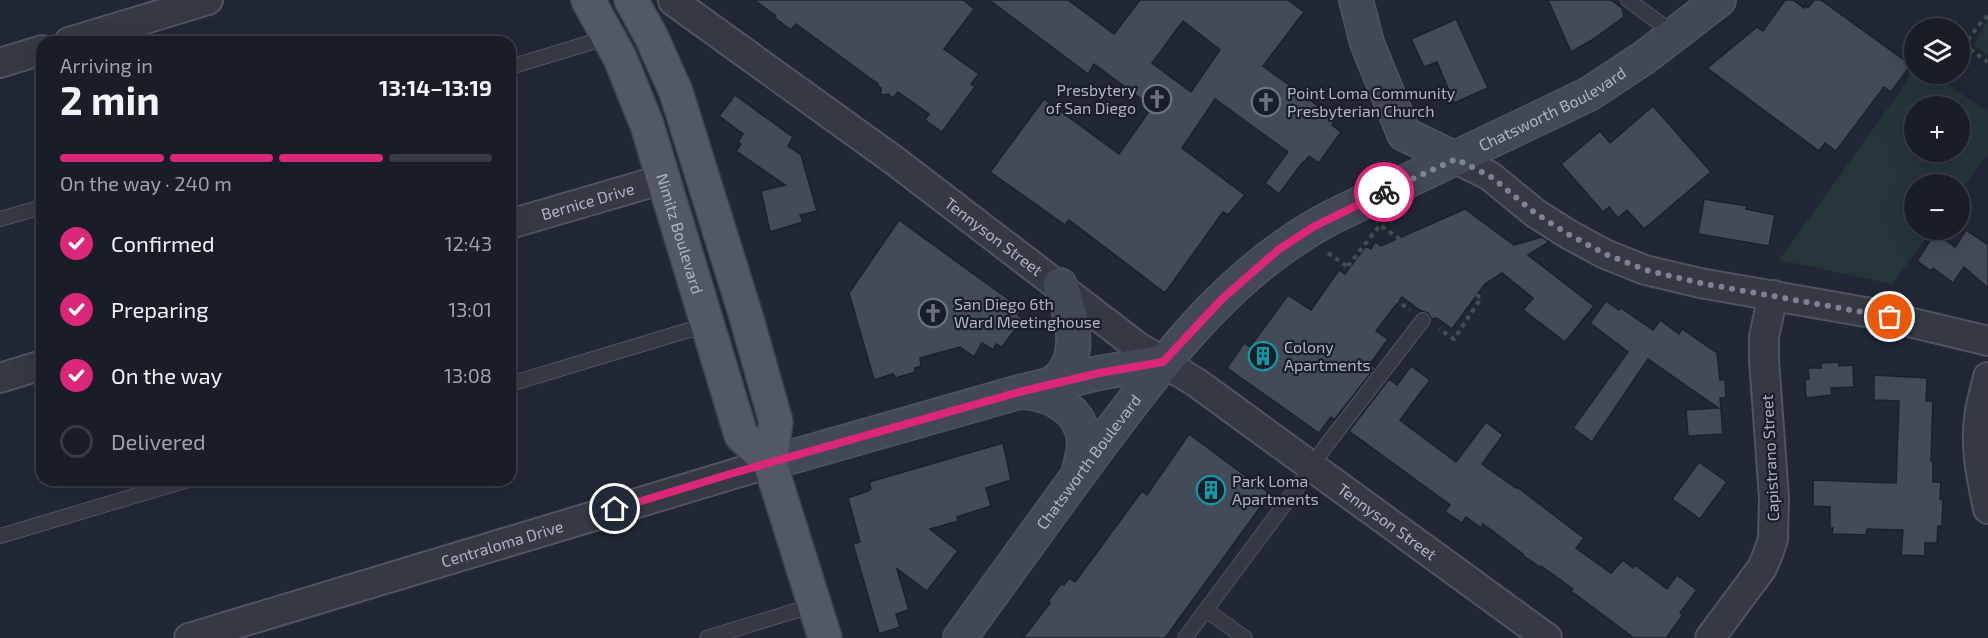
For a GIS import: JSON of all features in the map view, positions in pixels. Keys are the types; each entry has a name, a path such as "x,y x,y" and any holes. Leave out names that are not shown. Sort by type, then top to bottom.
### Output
{"main road":[{"name":"Nimitz Boulevard","path":"588,0 609,37 630,83 664,179 741,435 770,463"},
{"name":"Nimitz Boulevard","path":"632,0 676,92 746,316 776,422 770,463 825,638"},
{"path":"1356,0 1367,43 1404,134 1456,159"},
{"name":"Chatsworth Boulevard","path":"960,638 1163,362 1233,288 1295,239 1332,217 1589,94 1676,35 1719,0"},
{"path":"1051,384 1058,379 1067,366 1073,343 1070,312 1060,285"},
{"name":"Centraloma Drive","path":"770,463 1019,392 1099,373 1163,362"},
{"path":"1019,392 1048,396 1060,403 1076,418 1082,430 1084,444 1077,476"}],"street":[{"path":"89,36 208,0"},
{"name":"Tennyson Street","path":"674,1 895,161 1131,341 1194,380 1547,638"},
{"path":"0,63 36,52"},
{"path":"1456,159 1490,176 1535,213 1568,234 1626,263 1673,278 1880,315 1988,341"},
{"name":"Bernice Drive","path":"516,222 664,179"},
{"name":"Capistrano Street","path":"1710,638 1762,568 1773,538 1774,498 1764,360 1764,337 1773,295"},
{"path":"0,378 36,367"},
{"path":"1988,377 1978,420 1978,437 1983,489 1988,509"},
{"name":"Centraloma Drive","path":"189,638 770,463"}],"lane":[{"path":"1628,0 1676,35"},
{"path":"516,65 609,37"},
{"path":"0,219 36,209"},
{"path":"1185,638 1423,320"},
{"path":"516,382 709,324"},
{"path":"0,536 168,486"},
{"path":"707,638 814,605"},
{"path":"1206,610 1245,638"}],"path":[{"path":"1988,16 1964,45 1988,63"},
{"path":"1327,252 1423,320 1454,339 1481,298 1380,225 1348,266"}],"shaded area":[{"path":"1988,20 1988,56 1974,45"},
{"path":"1905,84 1947,84 1965,96 1904,96 1904,162 1970,162 1970,100 1988,112 1988,153 1970,178 1970,174 1904,174 1904,240 1925,240 1892,284 1779,260"}],"building":[{"path":"754,0 963,0 974,9 944,49 979,74 971,84 975,87 942,132 925,120 929,114 898,92 893,98 888,94 881,95 881,88 878,84 796,24 791,30"},
{"path":"989,0 1068,0 1114,34 1140,0 1288,0 1304,12 1263,66 1336,119 1332,125 1341,132 1319,163 1309,156 1279,194 1265,183 1288,152 1215,99 1182,148 1245,195 1228,215 1223,212 1165,293 1069,220 1065,225 990,172 1044,99 1119,154 1152,107 1094,64 1088,74","holes":["1183,21 1220,50 1191,92 1152,63"]},
{"path":"1548,0 1611,0 1622,8 1624,17 1571,52"},
{"path":"1785,0 1793,0 1804,8 1805,6 1808,8 1814,0 1821,0 1904,60 1904,74 1891,92 1884,87 1836,151 1825,143 1819,151 1707,68 1757,27 1763,31"},
{"path":"1456,19 1488,88 1454,103 1437,62 1424,67 1411,39"},
{"path":"735,95 793,137 788,146 801,155 817,211 800,215 803,222 770,232 761,191 785,185 736,151 741,144 738,142 743,134 719,116"},
{"path":"1653,106 1711,172 1644,229 1627,210 1618,218 1609,207 1603,212 1561,164 1600,131 1610,143"},
{"path":"1704,199 1747,206 1746,209 1775,215 1769,246 1698,234"},
{"path":"1465,209 1514,245 1542,237 1549,242 1528,255 1594,306 1565,342 1523,310 1533,298 1502,273 1485,284 1452,329 1437,318 1432,319 1428,313 1421,311 1402,297 1376,331 1388,339 1370,364 1375,368 1334,420 1331,417 1319,433 1227,368 1244,343 1250,347 1288,295 1311,310 1339,270 1345,274 1366,246 1371,249 1375,242 1381,246"},
{"path":"899,220 1022,309 1018,315 1023,319 1002,347 996,344 993,350 982,343 974,357 960,347 920,358 921,366 915,368 915,372 896,378 893,374 874,380 849,293"},
{"path":"1970,233 1988,245 1988,288 1964,267 1953,283 1933,268 1931,271 1917,261 1930,240 1945,240 1955,247 1960,240 1970,240"},
{"path":"1606,301 1619,310 1621,308 1653,330 1660,320 1679,334 1682,329 1717,353 1720,380 1725,379 1726,398 1720,398 1723,434 1688,436 1686,410 1718,408 1648,359 1592,442 1573,428 1628,352 1590,323"},
{"path":"1839,362 1839,366 1853,365 1854,387 1831,388 1832,395 1806,398 1805,380 1809,379 1808,368 1821,368 1821,363"},
{"path":"1411,366 1430,380 1400,420 1456,462 1486,422 1503,435 1482,464 1517,487 1584,538 1576,548 1611,573 1623,560 1633,568 1635,565 1667,589 1677,575 1697,590 1680,613 1683,615 1666,638 1634,638 1571,591 1573,589 1522,555 1483,524 1481,528 1466,517 1462,523 1445,512 1450,505 1349,431 1389,379 1397,385"},
{"path":"1874,375 1927,378 1926,401 1933,401 1931,461 1933,461 1933,482 1941,482 1940,499 1943,499 1942,526 1938,526 1937,543 1925,543 1925,556 1901,555 1903,530 1867,529 1866,535 1832,534 1830,507 1813,506 1813,480 1896,483 1899,401 1874,400"},
{"path":"1189,434 1270,494 1165,638 1023,638 1050,603 1048,601 1061,584 1064,585 1069,578 1075,582 1142,491 1147,495"},
{"path":"1003,443 1011,480 986,488 991,506 957,517 958,521 930,529 958,551 927,591 897,569 909,610 896,614 900,627 879,634 853,544 860,542 848,498 871,489 869,482"},
{"path":"1699,462 1727,482 1700,519 1672,499"}],"way so far":[{"path":"1384,192 1456,159 1490,176 1551,224 1626,263 1673,278 1890,317"}],"place":[{"name":"Presbytery of San Diego","path":"1157,99"},
{"name":"Point Loma Community Presbyterian Church","path":"1266,102"},
{"name":"San Diego 6th Ward Meetinghouse","path":"933,313"},
{"name":"Colony Apartments","path":"1263,356"},
{"name":"Park Loma Apartments","path":"1211,490"}],"route":[{"path":"615,509 1019,392 1099,373 1163,362 1222,299 1278,250 1313,227 1384,192"}]}
